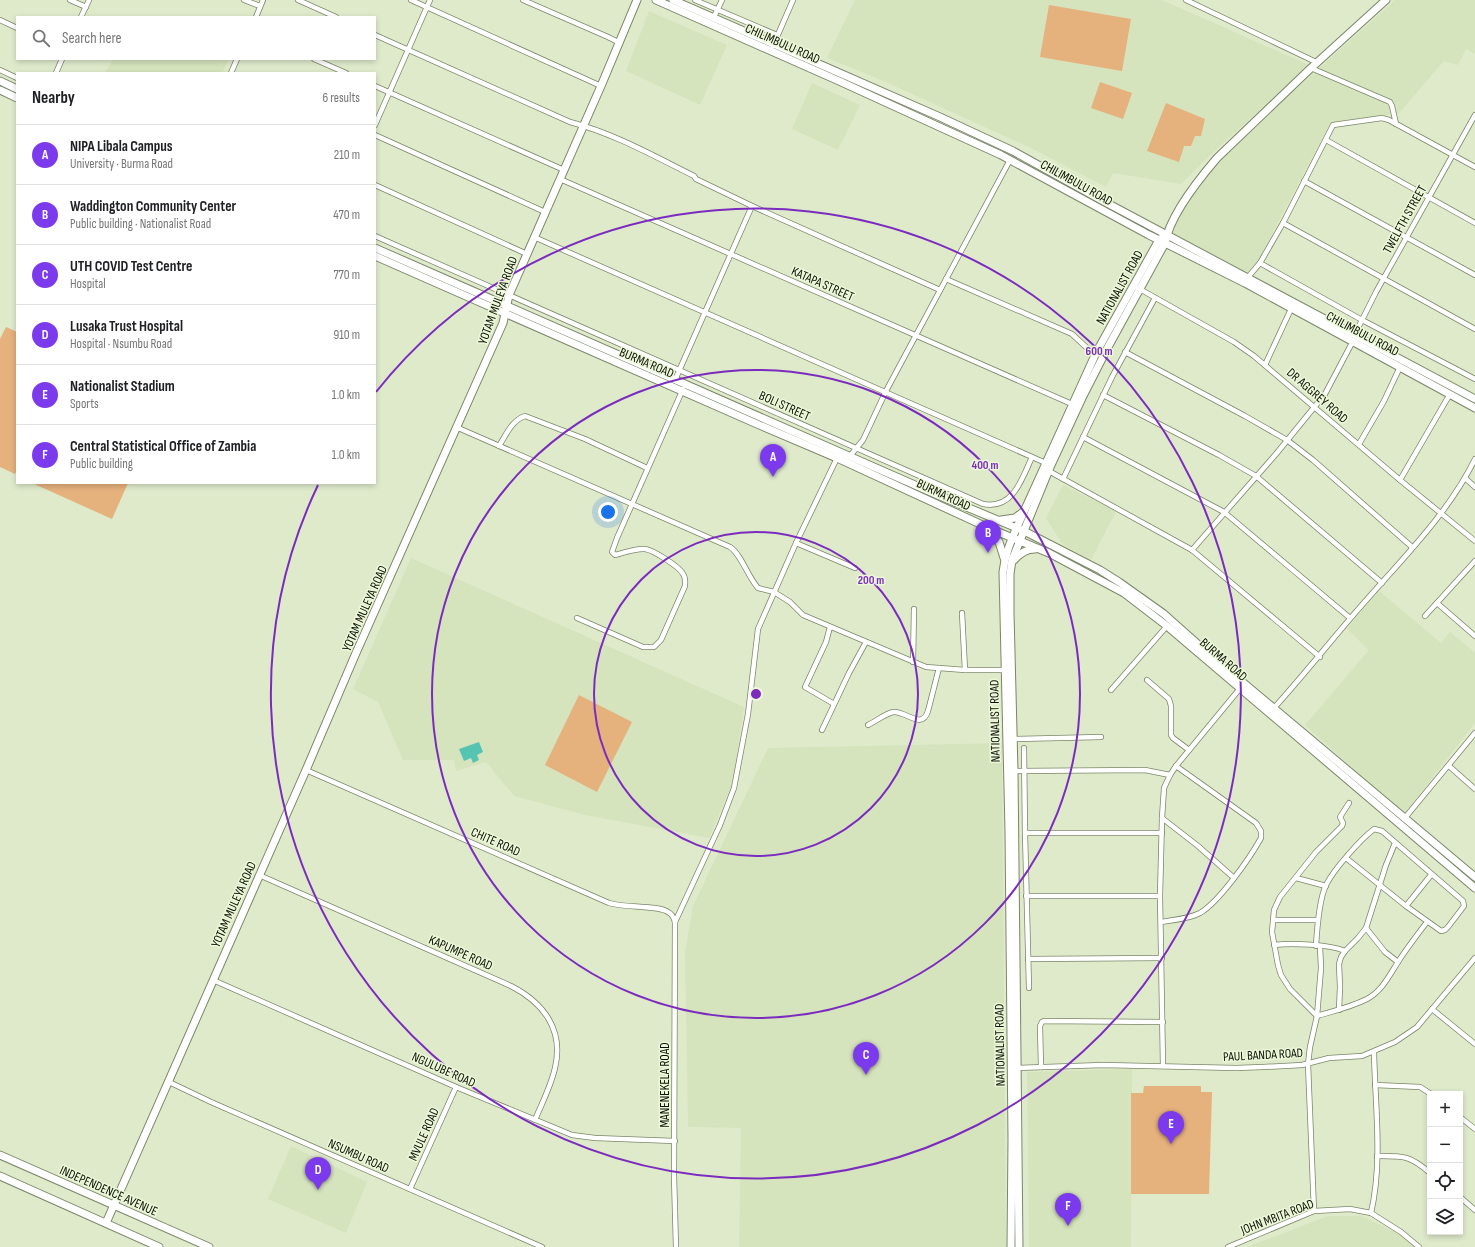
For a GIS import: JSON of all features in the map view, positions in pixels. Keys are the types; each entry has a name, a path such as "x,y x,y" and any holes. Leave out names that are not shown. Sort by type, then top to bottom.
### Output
{"main road":[{"name":"YOTAM MULEYA ROAD","path":"106,1223 503,323 509,295 620,43 637,0"},
{"name":"CHILIMBULU ROAD","path":"656,0 712,21 772,48 1010,160 1172,247 1245,283 1291,309 1354,338 1475,399"},
{"name":"CHILIMBULU ROAD","path":"673,0 712,21"},
{"name":"NATIONALIST ROAD","path":"1075,405 1103,356 1137,287 1162,241 1186,199 1204,174 1217,158 1311,68 1386,0"},
{"name":"CHILIMBULU ROAD","path":"772,48 940,117 1013,151 1248,277 1354,338 1400,367 1475,408"},
{"path":"0,81 16,89"},
{"path":"0,90 16,98"},
{"path":"1158,229 1172,224 1175,239"},
{"path":"1151,236 1154,256 1166,248 1172,247"},
{"name":"BURMA ROAD","path":"376,248 675,380 684,387"},
{"name":"BURMA ROAD","path":"376,256 506,314 684,387 838,455 983,525 1083,570 1124,593 1242,686 1475,877"},
{"name":"NATIONALIST ROAD","path":"1019,1247 1008,831 1008,670 1010,581 1007,550 1017,527 1027,513 1075,405 1096,353 1137,287"},
{"name":"BURMA ROAD","path":"838,455 850,456 940,496 1017,527 1100,570 1164,614 1242,686"},
{"name":"NATIONALIST ROAD","path":"1008,564 1024,531 1027,513"},
{"path":"997,519 1015,518 1027,513 1030,528 1037,537"},
{"path":"983,525 999,542 1008,564 1023,551 1028,549 1039,549"},
{"name":"NATIONALIST ROAD","path":"1008,670 1014,772 1014,1068 1011,1247"},
{"name":"BURMA ROAD","path":"1272,711 1400,825 1475,888"},
{"name":"INDEPENDENCE AVENUE","path":"0,1155 209,1247"},
{"path":"0,1176 159,1247"}],"street":[{"path":"70,0 86,7"},
{"path":"82,16 89,0"},
{"path":"244,0 260,6"},
{"path":"256,16 263,0"},
{"path":"298,0 334,16"},
{"path":"411,0 601,86"},
{"path":"376,123 430,0"},
{"path":"523,0 620,43"},
{"path":"695,0 777,35"},
{"path":"712,21 722,0"},
{"path":"772,48 793,0"},
{"path":"1186,0 1318,63"},
{"path":"0,20 16,28"},
{"path":"376,35 570,122 584,125 659,158 694,176 696,179 752,206 940,290"},
{"path":"56,72 62,60"},
{"path":"232,72 238,60"},
{"path":"316,60 344,72"},
{"path":"1311,68 1390,102 1396,124"},
{"path":"0,70 16,78"},
{"path":"376,86 564,170"},
{"name":"TWELFTH STREET","path":"1192,550 1325,394 1384,278 1475,115"},
{"path":"1248,277 1260,263 1283,223 1333,125 1382,118 1396,124 1475,167"},
{"path":"376,135 545,212"},
{"path":"1326,140 1475,223"},
{"path":"850,456 863,440 886,391 1010,160"},
{"name":"KATAPA STREET","path":"560,179 1075,405"},
{"path":"1304,181 1475,276"},
{"path":"376,185 527,254"},
{"path":"675,380 752,206"},
{"path":"1283,223 1475,329"},
{"name":"BOLI STREET","path":"376,236 975,501 988,505 998,504 1013,494 1032,457"},
{"path":"534,236 1032,457 1064,479 1192,550 1320,657"},
{"path":"1260,263 1362,320 1475,379"},
{"path":"946,279 1072,334 1087,348 1103,356"},
{"name":"DR AGGREY ROAD","path":"1137,287 1234,342 1265,365 1400,480 1475,541"},
{"path":"1064,479 1124,352 1155,298"},
{"path":"1265,365 1291,309"},
{"path":"1124,352 1287,440 1318,465 1412,548"},
{"path":"1359,444 1384,401 1400,367"},
{"path":"577,618 643,647 654,647 660,640 685,586 686,579 681,571 650,550 638,549 615,555 613,554 612,550 684,387"},
{"path":"1400,480 1450,394"},
{"path":"1103,395 1219,455 1256,476 1382,583"},
{"path":"499,446 515,421 525,416 585,439 647,468"},
{"path":"456,427 734,549 758,588 774,592 790,602 800,614 926,667 965,670 1008,670"},
{"path":"1083,437 1224,512 1350,618"},
{"path":"675,922 720,825 734,788 748,714 758,629 796,543 838,455"},
{"path":"1272,711 1320,657 1350,618 1382,583 1441,513 1465,478 1475,459"},
{"path":"1465,478 1475,486"},
{"path":"796,543 855,568"},
{"path":"1425,616 1475,560"},
{"path":"1437,603 1475,636"},
{"path":"913,662 914,609"},
{"path":"962,613 965,670"},
{"path":"1111,690 1167,626"},
{"path":"830,627 826,642 805,687 834,704"},
{"path":"822,730 866,642"},
{"path":"868,725 893,712 898,712 917,720 925,718 939,668"},
{"path":"1146,680 1169,699 1171,706 1171,735 1189,750"},
{"path":"1163,1066 1160,896 1164,788 1176,766 1242,686"},
{"path":"1400,825 1475,733"},
{"path":"1013,739 1101,737"},
{"path":"1024,748 1024,833 1030,988"},
{"path":"1161,922 1200,914 1216,900 1234,878 1261,838 1261,831 1256,823 1176,766"},
{"path":"1449,766 1475,789"},
{"name":"CHITE ROAD","path":"306,770 608,903 624,907 665,910 674,917 675,922"},
{"path":"1014,772 1145,770 1170,775"},
{"path":"1317,1016 1290,989 1284,980 1278,965 1272,932 1275,905 1316,852 1342,826 1340,817 1349,804"},
{"path":"1162,818 1198,846 1234,878"},
{"path":"1314,1211 1311,1171 1308,1064 1317,1016 1321,968 1318,946 1318,920 1326,886 1333,874 1346,858 1374,829 1382,831 1431,875 1463,901 1464,905 1445,930 1441,931 1406,906 1346,858"},
{"path":"1024,833 1162,833"},
{"path":"1339,1010 1339,964 1345,951 1366,928 1390,853 1395,843"},
{"name":"KAPUMPE ROAD","path":"259,875 512,986 533,1000 546,1014 552,1026 557,1049 555,1070 535,1120"},
{"path":"1406,906 1431,875"},
{"path":"1296,878 1326,886"},
{"path":"1026,896 1160,896"},
{"path":"1273,920 1318,920"},
{"name":"MANENEKELA ROAD","path":"675,922 676,1247"},
{"path":"1317,1016 1339,1010 1368,999 1376,993 1391,976 1398,962 1427,922"},
{"path":"1366,928 1385,952 1398,962"},
{"path":"1274,945 1292,944 1330,946 1345,951"},
{"path":"1028,959 1162,958"},
{"name":"PAUL BANDA ROAD","path":"1014,1068 1103,1065 1236,1068 1288,1066 1308,1064 1321,1059 1356,1057 1374,1052 1406,1035 1417,1027 1475,958"},
{"name":"NGULUBE ROAD","path":"213,980 456,1087 572,1136 584,1138 675,1141"},
{"path":"1432,1009 1475,1044"},
{"path":"1041,1067 1040,1026 1044,1021 1163,1022"},
{"path":"1370,1213 1376,1188 1377,1156 1374,1052"},
{"name":"NSUMBU ROAD","path":"169,1082 211,1102 542,1247"},
{"path":"1375,1085 1420,1087 1427,1091"},
{"name":"MVULE ROAD","path":"410,1189 456,1087"},
{"path":"1463,1119 1475,1129"},
{"path":"1377,1156 1400,1156 1410,1158 1427,1170"},
{"path":"1462,1199 1475,1210"},
{"name":"JOHN MBITA ROAD","path":"1228,1247 1314,1211 1350,1209 1370,1213 1401,1232 1419,1247"}],"shaded area":[{"path":"855,0 1162,0 1309,65 1208,157 1181,184 1113,173 1106,187 1035,150 879,79 827,58"},
{"path":"1395,0 1475,0 1475,54 1466,49 1458,65 1444,61 1399,113 1330,123 1258,261 1247,272 1172,233 1189,198 1216,161"},
{"path":"1049,5 1131,19 1122,71 1040,57"},
{"path":"649,11 727,45 700,105 626,71"},
{"path":"112,60 228,60 222,72 106,72"},
{"path":"1100,82 1132,93 1123,119 1091,108"},
{"path":"812,83 860,105 838,150 792,129"},
{"path":"1166,103 1205,119 1201,136 1195,136 1191,146 1184,146 1179,162 1147,151"},
{"path":"6,327 16,332 15,474 0,467 0,339"},
{"path":"34,484 128,484 112,519"},
{"path":"1063,485 1116,511 1091,560 1063,545 1046,518"},
{"path":"411,558 744,707 733,782 709,838 585,815 514,796 486,762 456,771 454,760 403,760 378,702 353,689"},
{"path":"1378,590 1441,643 1450,632 1475,653 1475,723 1405,813 1305,725 1369,650 1347,629"},
{"path":"579,695 632,722 597,792 545,765"},
{"path":"1002,743 1006,1247 739,1247 741,1128 688,1127 685,952 693,906 768,748"},
{"path":"1132,1069 1131,1247 1029,1247 1027,1072"},
{"path":"1144,1086 1201,1086 1201,1092 1212,1092 1209,1194 1131,1194 1131,1093 1143,1093"},
{"path":"291,1146 367,1182 346,1233 268,1199"},
{"path":"1328,1216 1362,1216 1410,1239 1418,1247 1247,1247"}],"water":[{"path":"479,742 483,752 477,755 479,760 473,763 471,758 464,761 459,749"}],"place":[{"name":"NIPA Libala Campus","path":"773,477"},
{"name":"Waddington Community Center","path":"988,553"},
{"name":"UTH COVID Test Centre","path":"866,1075"},
{"name":"Nationalist Stadium","path":"1171,1144"},
{"name":"Lusaka Trust Hospital","path":"318,1190"},
{"name":"Central Statistical Office of Zambia","path":"1068,1226"}]}
